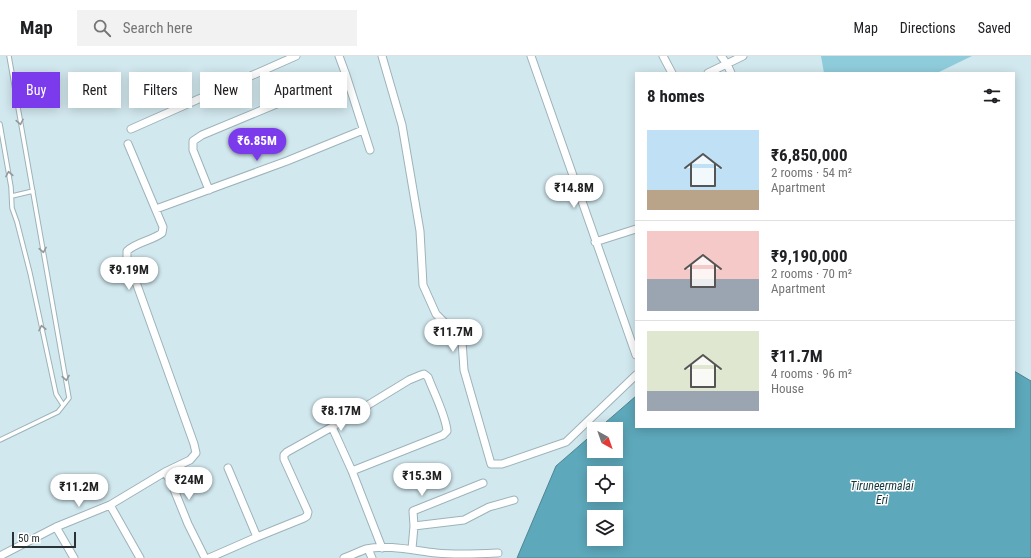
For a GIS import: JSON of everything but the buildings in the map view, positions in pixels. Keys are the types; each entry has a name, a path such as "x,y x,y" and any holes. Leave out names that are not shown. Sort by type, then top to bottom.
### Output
{"street":[{"path":"131,129 296,56"},
{"path":"339,56 345,72"},
{"path":"382,56 402,125 420,231 424,285 436,314 462,342 464,370 491,464 502,464 566,442 635,376"},
{"path":"531,56 635,352"},
{"path":"663,56 671,72"},
{"path":"721,56 731,72"},
{"path":"710,72 743,56"},
{"path":"347,78 370,150"},
{"path":"209,190 193,150 194,141 202,135 267,108"},
{"path":"156,209 288,161 363,130"},
{"path":"0,556 56,528 110,506 165,472 190,460 196,453 127,257 127,251 132,246 158,236 162,233 163,227 128,144"},
{"path":"596,242 635,229"},
{"path":"209,558 307,516 308,512 284,459 284,455 287,452 409,380 424,374 428,377 447,425 447,431 443,435 352,472"},
{"path":"332,426 382,548"},
{"path":"228,468 257,537"},
{"path":"165,472 171,482 204,558"},
{"path":"412,549 414,526 413,511 483,483"},
{"path":"414,526 464,520 489,507 514,500"},
{"path":"110,506 140,558"},
{"path":"56,528 74,558"},
{"path":"344,558 368,549 382,548 412,549 469,556 498,553"},
{"path":"368,549 372,558"}],"lane":[{"path":"0,440 58,412 69,398 9,56"},
{"path":"0,124 11,187 12,208 30,273 56,394 63,405"},
{"path":"12,196 33,191"}],"shaded area":[{"path":"821,56 972,56 939,72 824,72"}],"water":[{"name":"Tiruneermalai Eri","path":"1015,372 1031,381 1031,558 517,558 556,466 587,439 587,458 623,458 623,422 606,422 635,397 635,428 1015,428"}]}
